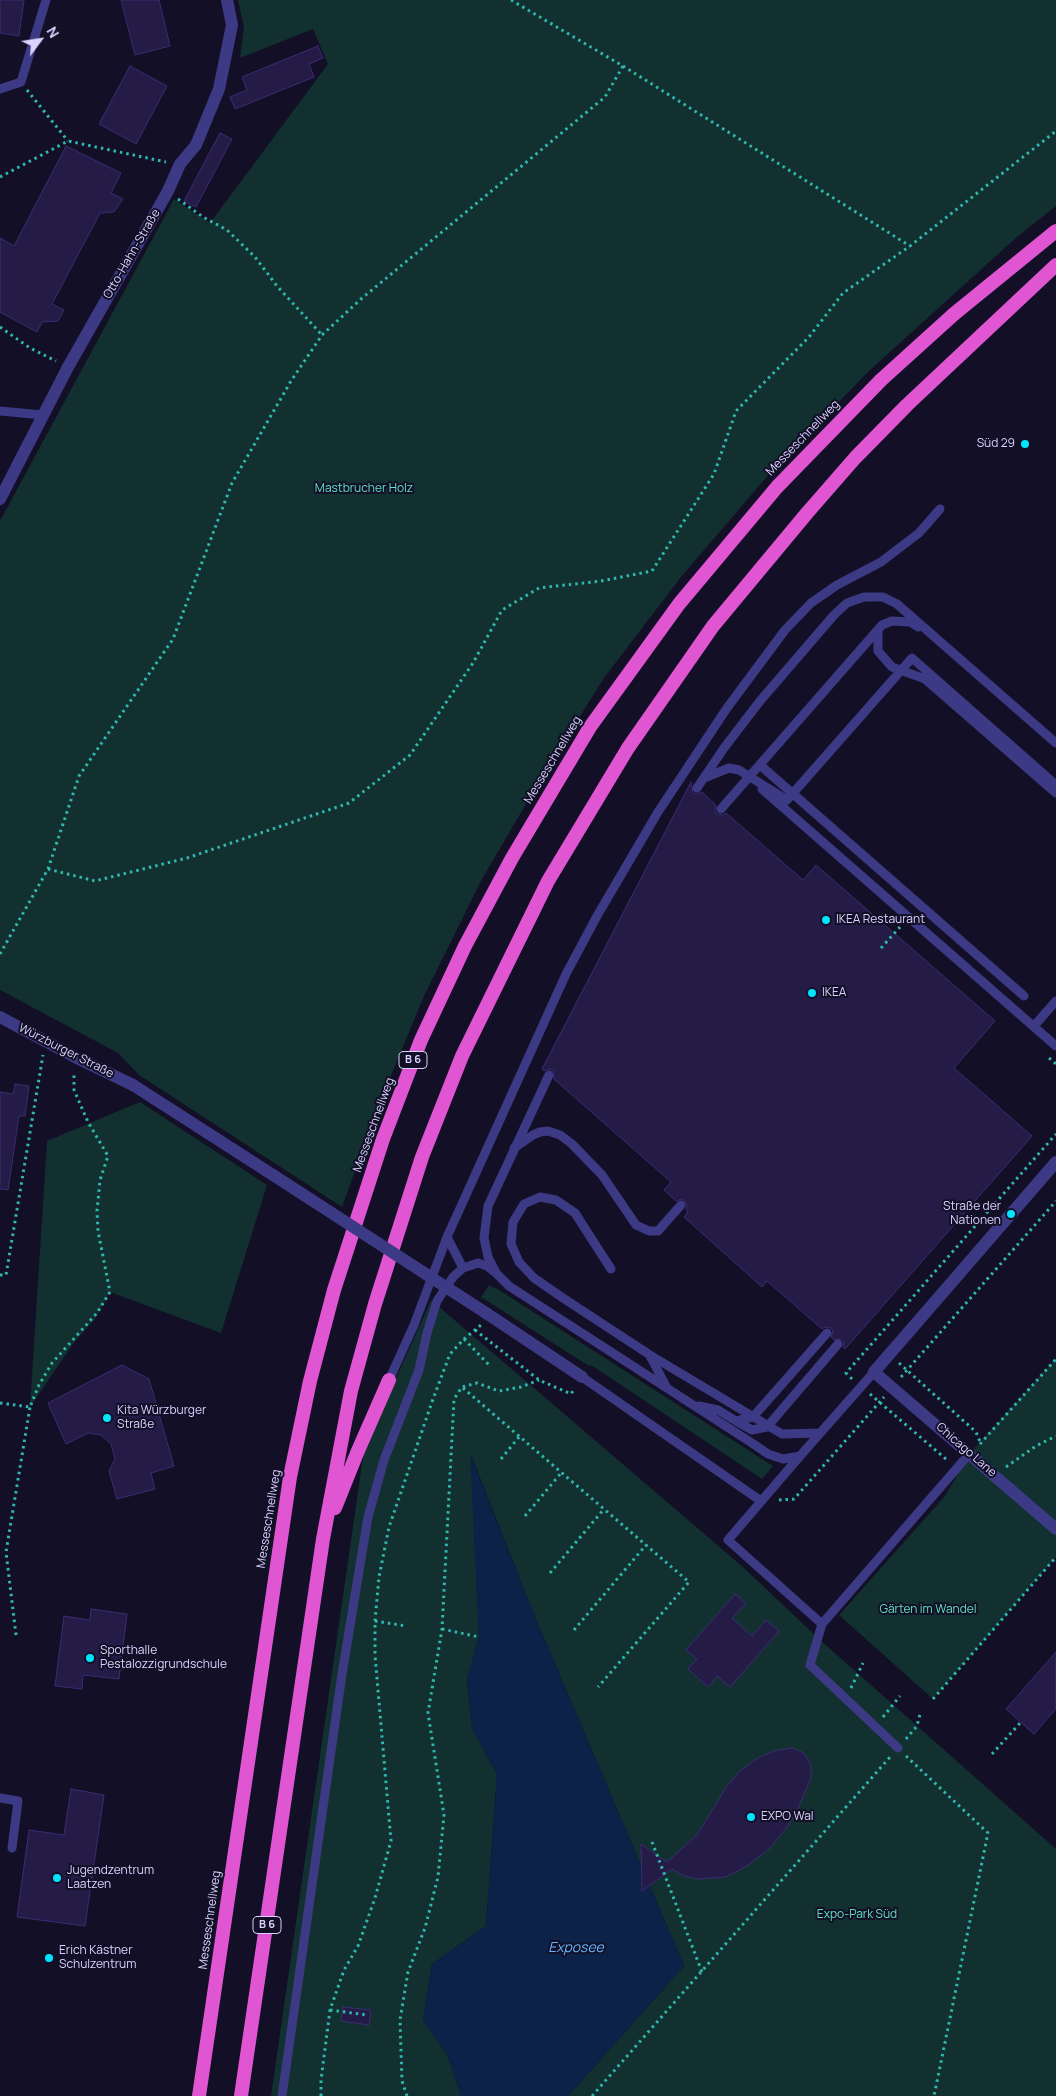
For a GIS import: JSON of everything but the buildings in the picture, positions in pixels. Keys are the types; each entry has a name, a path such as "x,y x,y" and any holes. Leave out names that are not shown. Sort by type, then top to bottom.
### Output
{"highway":[{"name":"Messeschnellweg","path":"199,2096 290,1477 308,1390 334,1290 377,1158 425,1031 465,946 522,842 590,727 679,604 777,487 881,380 954,314 1056,231"},
{"name":"B 6","path":"241,2096 323,1539 351,1391 375,1304 422,1157 462,1056 548,881 628,748 713,626 806,513 855,458 907,405 1056,265"},
{"path":"323,1539 357,1453 389,1380"}],"street":[{"name":"Otto-Hahn-Straße","path":"0,499 68,367 168,191 180,164 196,145 219,89 232,25 227,0"},
{"name":"Würzburger Straße","path":"0,1017 133,1085 582,1377"},
{"path":"874,1372 1056,1162"},
{"name":"Chicago Lane","path":"874,1372 1056,1529"}],"lane":[{"path":"0,89 21,82 46,0"},
{"path":"0,411 43,415"},
{"path":"389,1380 414,1325 447,1237 566,974 636,850 691,761 785,630 811,603 889,557 919,533 940,509"},
{"path":"697,788 724,748 760,702 834,615 847,603 864,597 883,597 897,604 1056,743"},
{"path":"721,809 882,625 892,620 910,622 940,641"},
{"path":"878,630 878,651 892,666 925,679 1056,793"},
{"path":"704,778 729,768 739,770 787,800 912,658 1056,784"},
{"path":"760,765 1024,996"},
{"path":"749,778 1056,1046"},
{"path":"1034,1026 1056,1001"},
{"path":"496,1273 488,1256 484,1238 488,1206 512,1150 549,1075"},
{"path":"512,1150 540,1132 560,1135 572,1144 602,1175 636,1225 649,1231 658,1230 681,1206"},
{"path":"611,1269 575,1213 556,1200 540,1198 524,1204 513,1222 511,1244 519,1262 534,1278 650,1355 767,1427 782,1434 819,1433"},
{"path":"447,1237 463,1268"},
{"path":"282,2096 342,1674 368,1516 384,1460 419,1370 436,1301 453,1277 463,1268 478,1263 487,1266 509,1286 768,1454 783,1459 800,1456"},
{"path":"736,1421 753,1417 827,1334"},
{"path":"694,1405 718,1410 752,1430 767,1427 838,1344"},
{"path":"650,1355 668,1389"},
{"path":"822,1624 728,1540 819,1433 874,1372"},
{"path":"582,1377 760,1501"},
{"path":"898,1748 876,1725 810,1665 822,1624 970,1453"},
{"path":"0,1798 18,1800 12,1848"}],"path":[{"path":"511,0 623,66 910,246"},
{"path":"0,954 48,869 79,776 172,639 232,483 291,381 322,335 361,299 606,97 623,66"},
{"path":"21,82 68,141"},
{"path":"48,869 95,881 187,858 349,803 410,755 473,663 502,610 538,588 601,581 652,571 714,474 736,411 809,337 843,293 910,246 1056,130"},
{"path":"0,177 68,141 180,164"},
{"path":"168,191 203,217 227,230 255,257 277,286 322,335"},
{"path":"0,327 30,348 68,367"},
{"path":"880,948 899,927 907,933"},
{"path":"0,1274 6,1275 42,1057 49,1042"},
{"path":"16,1635 6,1552 30,1407 39,1384 52,1363 97,1313 110,1292 98,1231 97,1211 100,1180 108,1156 88,1122 74,1090 73,1056"},
{"path":"1048,1058 1056,1064"},
{"path":"846,1373 1056,1134"},
{"path":"981,1444 976,1432 907,1370 1056,1201"},
{"path":"322,2096 321,2080 330,2010 344,1970 358,1946 375,1898 391,1841 375,1655 375,1621 379,1577 389,1527 450,1354 489,1315"},
{"path":"475,1330 539,1380 572,1394 582,1377"},
{"path":"464,1338 490,1366"},
{"path":"970,1453 981,1444 1056,1359"},
{"path":"407,2096 402,2081 400,2020 408,1972 425,1928 438,1877 444,1815 428,1713 442,1629 454,1399 462,1387 477,1383 498,1391 521,1387 539,1380"},
{"path":"462,1387 689,1582 598,1687"},
{"path":"794,1499 880,1402 956,1468"},
{"path":"0,1403 30,1407"},
{"path":"1006,1467 1036,1446 1056,1436"},
{"path":"501,1459 519,1437"},
{"path":"525,1516 561,1473"},
{"path":"550,1573 604,1509"},
{"path":"574,1630 646,1546"},
{"path":"933,1699 1056,1557"},
{"path":"375,1621 406,1626"},
{"path":"442,1629 479,1637"},
{"path":"847,1698 863,1663"},
{"path":"876,1725 900,1696"},
{"path":"592,2096 917,1726 920,1714"},
{"path":"992,1754 1021,1722"},
{"path":"898,1748 988,1833 934,2096"},
{"path":"652,1842 702,1972"},
{"path":"330,2010 366,2015"}],"green space":[{"name":"Mastbrucher Holz","path":"238,0 1056,0 1056,206 1017,237 870,370 771,472 681,577 604,678 540,780 482,879 424,996 380,1102 342,1207 139,1075 118,1053 0,990 0,521 174,199 210,223 328,64 313,29 240,58 244,27"},
{"path":"140,1102 267,1185 221,1333 110,1292 95,1319 75,1341 30,1407 47,1141"},
{"path":"489,1285 773,1466 762,1479 591,1365 589,1366 481,1297"},
{"name":"Expo-Park Süd","path":"431,1300 743,1567 819,1639 1056,1849 1056,2096 568,2096 684,1966 535,1617 471,1455 479,1637 467,1680 472,1728 497,1774 486,1926 432,1964 423,2020 447,2054 461,2096 271,2096 364,1450"},
{"name":"Gärten im Wandel","path":"1056,1358 1056,1557 933,1699 839,1615 945,1496 970,1453"}],"water":[{"name":"Exposee","path":"470,1454 535,1617 684,1966 568,2096 461,2096 447,2054 423,2020 432,1964 486,1926 497,1774 472,1728 467,1679 479,1637"}],"place":[{"name":"Süd 29","path":"1025,444"},
{"name":"IKEA Restaurant","path":"826,920"},
{"name":"IKEA","path":"812,993"},
{"name":"Straße der Nationen","path":"1011,1214"},
{"name":"Kita Würzburger Straße","path":"107,1418"},
{"name":"Sporthalle Pestalozzigrundschule","path":"90,1658"},
{"name":"EXPO Wal","path":"751,1817"},
{"name":"Jugendzentrum Laatzen","path":"57,1878"},
{"name":"Erich Kästner Schulzentrum","path":"49,1958"}]}
